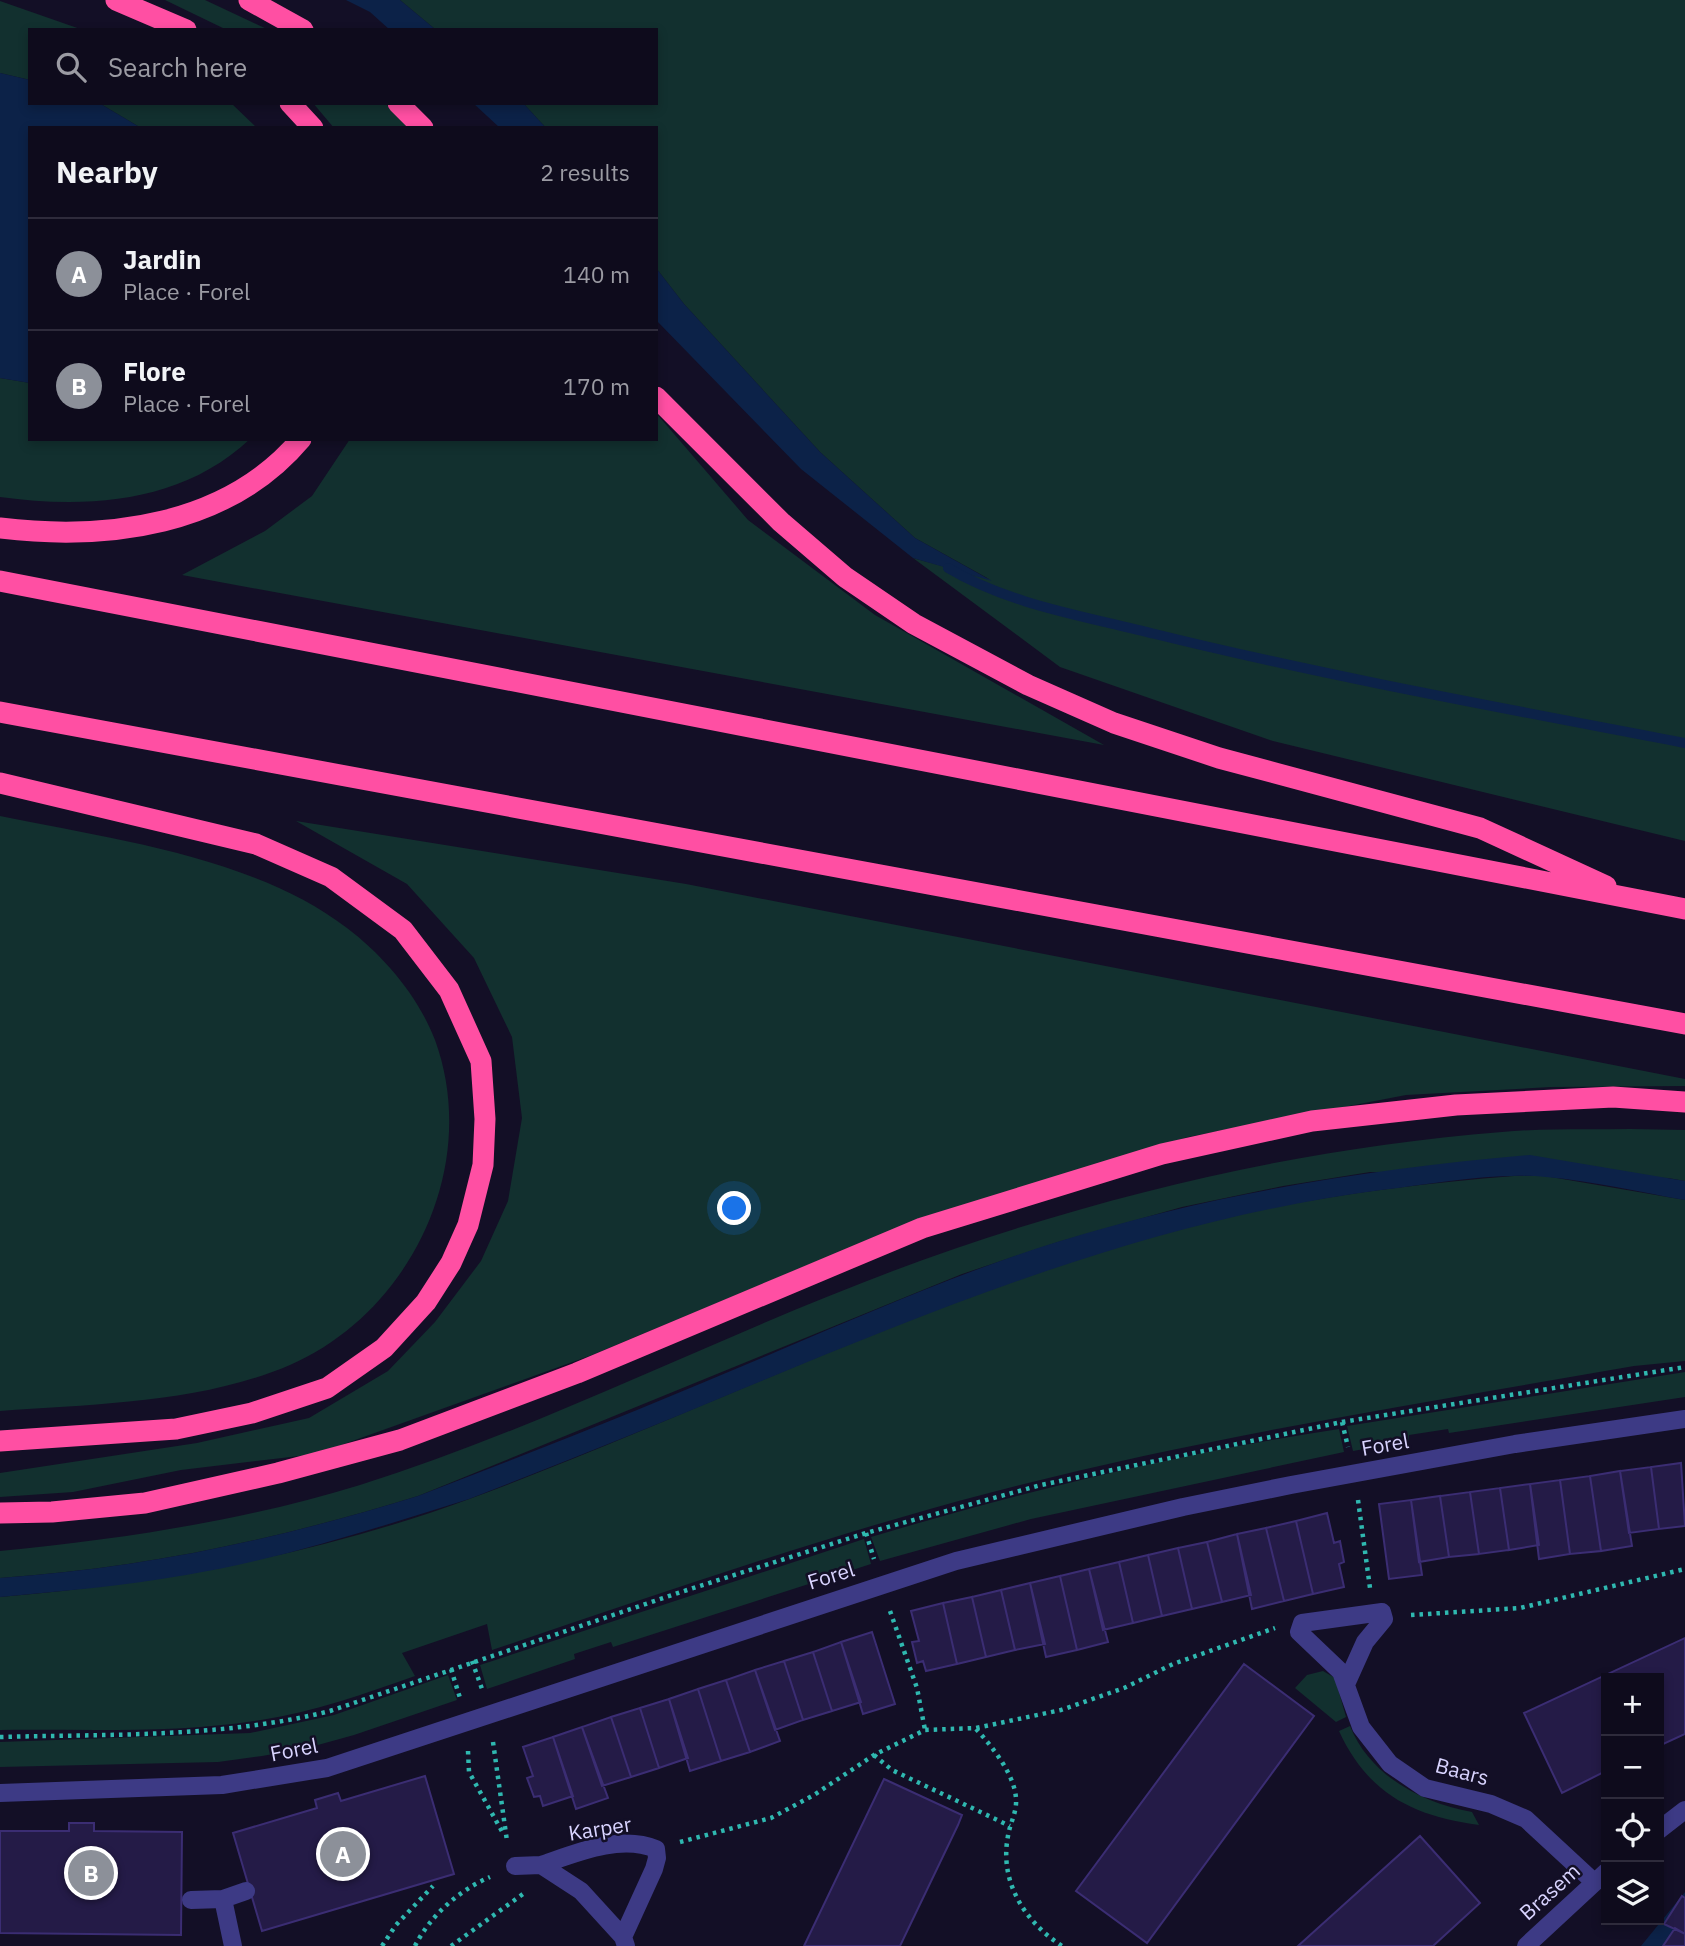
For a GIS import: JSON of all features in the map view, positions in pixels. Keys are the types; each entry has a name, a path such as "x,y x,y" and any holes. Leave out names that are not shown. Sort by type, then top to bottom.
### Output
{"highway":[{"path":"116,0 181,28"},
{"path":"249,0 299,28"},
{"path":"292,105 311,126"},
{"path":"400,105 421,126"},
{"path":"658,399 781,522 845,577 914,624 1028,685 1114,723 1219,758 1480,828 1637,900"},
{"path":"0,528 86,533 176,519 239,494 282,462 299,441"},
{"path":"0,581 1685,909"},
{"path":"0,712 1685,1024"},
{"path":"0,783 256,844 331,877 403,930 449,989 481,1061 485,1119 483,1165 468,1225 451,1263 426,1302 384,1348 327,1388 252,1413 176,1429 0,1441"},
{"path":"0,1513 52,1512 145,1503 278,1473 400,1440 577,1373 922,1228 1162,1154 1312,1121 1456,1105 1613,1097 1685,1102"}],"street":[{"name":"Forel","path":"0,1793 222,1785 327,1768 956,1560 1183,1507 1278,1488 1516,1444 1685,1419"},
{"path":"1302,1623 1382,1612 1384,1619 1365,1642 1347,1682"},
{"name":"Baars","path":"1302,1623 1298,1632 1333,1663 1347,1682 1361,1727 1374,1747 1390,1764 1425,1788 1491,1804 1526,1819 1600,1877"},
{"path":"1664,1826 1685,1810"},
{"name":"Karper","path":"515,1867 541,1865 581,1851 618,1844 643,1844 656,1849 657,1858 625,1941 581,1891 541,1865"},
{"name":"Brasem","path":"1526,1946 1600,1877"},
{"path":"191,1900 223,1899 246,1891"},
{"path":"223,1899 233,1946"}],"path":[{"path":"0,1737 253,1728 330,1711 681,1592 960,1506 1148,1461 1342,1422 1685,1367"},
{"path":"1342,1422 1349,1452"},
{"path":"1361,1515 1371,1590"},
{"path":"1384,1619 1520,1608 1685,1569"},
{"path":"656,1849 771,1818 814,1795 873,1755 925,1730 976,1728 1083,1703 1199,1654 1272,1628 1302,1623"},
{"path":"895,1626 917,1688 925,1730"},
{"path":"472,1661 483,1691"},
{"path":"451,1669 460,1699"},
{"path":"976,1728 1012,1784 1016,1810 1010,1826 1008,1864 1017,1901 1034,1925 1062,1946"},
{"path":"873,1755 892,1770 1010,1826"},
{"path":"469,1772 506,1838 494,1765"},
{"path":"415,1946 431,1922 463,1892 477,1882 515,1867"},
{"path":"382,1946 396,1925 433,1886"},
{"path":"451,1946 528,1891"}],"green space":[{"path":"165,0 205,0 265,28 223,28"},
{"path":"400,0 1685,0 1685,841 1273,741 1060,667 913,558 989,579 915,538 820,452 684,304 658,271 658,126 544,126 525,105 658,105 658,28 434,28"},
{"path":"0,1 77,28 28,28 28,80 0,73"},
{"path":"102,105 233,105 255,126 138,126"},
{"path":"315,105 387,105 408,126 332,126"},
{"path":"0,378 28,383 28,441 247,441 195,477 164,489 100,501 33,501 0,497"},
{"path":"658,415 748,520 875,615 1104,745 182,575 265,531 312,496 349,441 658,441"},
{"path":"0,816 181,854 270,884 310,904 361,939 387,964 419,1008 435,1040 447,1088 449,1136 441,1184 425,1230 401,1272 370,1310 333,1341 290,1365 221,1387 148,1400 0,1411"},
{"path":"296,821 686,884 1685,1079 1685,1086 1551,1087 1406,1095 1188,1137 921,1218 592,1355 316,1454 181,1470 73,1492 0,1497 0,1473 197,1443 309,1418 388,1371 435,1322 481,1261 508,1201 522,1118 512,1037 474,958 407,884"},
{"path":"1685,1130 1685,1181 1668,1178 1370,1172 1283,1186 1182,1207 1058,1242 962,1274 418,1496 314,1526 211,1549 107,1567 0,1578 0,1551 91,1541 227,1519 360,1485 510,1431 879,1276 954,1249 1088,1207 1224,1173 1362,1148 1518,1131"},
{"path":"1514,1176 1545,1176 1685,1200 1685,1361 1634,1366 1229,1438 989,1493 801,1548 492,1650 487,1624 402,1653 415,1676 300,1712 261,1720 196,1727 0,1730 0,1597 120,1584 240,1563 299,1550 415,1518 554,1466 964,1299 1131,1242 1273,1207 1417,1185"},
{"path":"1685,1372 1685,1397 1449,1433 1448,1429 1409,1435 1409,1441 1353,1451 1347,1426"},
{"path":"1339,1429 1344,1452 1031,1519 880,1561 871,1537 986,1504 1103,1475"},
{"path":"864,1539 871,1564 613,1647 611,1642 574,1654 575,1659 487,1689 480,1665"},
{"path":"1323,1671 1335,1678 1346,1717 1336,1722 1295,1688 1307,1675"},
{"path":"448,1675 457,1700 307,1748 218,1762 0,1767 0,1742 250,1733 334,1715"},
{"path":"1350,1726 1359,1744 1384,1773 1435,1802 1472,1812 1479,1825 1455,1821 1413,1808 1379,1786 1364,1771 1339,1731"}],"water":[{"path":"346,0 400,0 434,28 388,28 370,12"},
{"path":"0,73 28,80 28,105 102,105 138,126 28,126 28,383 0,378"},
{"path":"475,105 525,105 544,126 498,126"},
{"path":"658,271 684,304 820,452 915,538 992,581 913,558 801,469 658,322"},
{"path":"1530,1155 1685,1181 1685,1200 1564,1179 1505,1176 1381,1190 1214,1222 1134,1243 976,1296 469,1499 399,1521 293,1552 186,1575 0,1597 0,1578 107,1567 211,1549 314,1526 418,1496 644,1407 951,1279 1115,1225 1232,1197 1350,1176"},
{"path":"1685,1892 1685,1946 1641,1946 1658,1925 1664,1925 1664,1918"}],"building":[{"path":"1681,1463 1685,1526 1659,1529 1651,1467"},
{"path":"1651,1467 1659,1529 1629,1533 1620,1471"},
{"path":"1620,1471 1632,1546 1601,1551 1590,1476"},
{"path":"1590,1476 1601,1551 1570,1554 1560,1480"},
{"path":"1560,1480 1570,1554 1539,1559 1530,1484"},
{"path":"1530,1484 1539,1545 1509,1550 1500,1488"},
{"path":"1500,1488 1509,1550 1479,1554 1470,1492"},
{"path":"1470,1492 1479,1554 1449,1557 1440,1496"},
{"path":"1440,1496 1449,1557 1419,1562 1411,1500"},
{"path":"1411,1500 1422,1575 1389,1579 1379,1504"},
{"path":"1327,1513 1334,1543 1340,1541 1344,1562 1339,1564 1344,1587 1313,1594 1296,1521"},
{"path":"1296,1521 1313,1594 1284,1601 1266,1528"},
{"path":"1266,1528 1284,1601 1252,1609 1237,1534"},
{"path":"1237,1534 1251,1595 1222,1602 1207,1542"},
{"path":"1207,1542 1222,1602 1192,1609 1178,1548"},
{"path":"1178,1548 1192,1609 1162,1616 1148,1555"},
{"path":"1148,1555 1162,1616 1133,1623 1119,1562"},
{"path":"1119,1562 1133,1623 1103,1630 1089,1569"},
{"path":"1089,1569 1108,1642 1077,1650 1060,1576"},
{"path":"1060,1576 1077,1650 1046,1657 1030,1583"},
{"path":"1030,1583 1045,1644 1015,1650 1001,1590"},
{"path":"1001,1590 1015,1650 986,1657 972,1597"},
{"path":"972,1597 986,1657 957,1664 943,1603"},
{"path":"943,1603 957,1664 926,1671 923,1661 917,1663 912,1642 919,1641 911,1611"},
{"path":"872,1632 895,1704 863,1714 841,1642"},
{"path":"1685,1638 1685,1734 1664,1744 1664,1673 1610,1673"},
{"path":"841,1642 861,1702 832,1711 813,1652"},
{"path":"813,1652 832,1711 803,1720 784,1661"},
{"path":"784,1661 803,1720 775,1730 755,1670"},
{"path":"1244,1664 1314,1716 1147,1943 1076,1891"},
{"path":"755,1670 780,1741 750,1752 726,1680"},
{"path":"1601,1677 1601,1774 1562,1793 1524,1713"},
{"path":"726,1680 750,1752 721,1761 698,1689"},
{"path":"698,1689 721,1761 690,1771 669,1699"},
{"path":"669,1699 688,1758 659,1768 640,1708"},
{"path":"640,1708 659,1768 631,1777 611,1717"},
{"path":"611,1717 631,1777 602,1786 582,1727"},
{"path":"582,1727 608,1798 576,1809 553,1737"},
{"path":"553,1737 573,1796 543,1806 540,1796 534,1797 527,1778 533,1776 523,1747"},
{"path":"425,1776 454,1874 262,1931 233,1833 317,1808 315,1800 338,1793 341,1801"},
{"path":"884,1779 962,1815 958,1825 900,1946 804,1946"},
{"path":"69,1823 94,1823 94,1831 182,1832 181,1935 0,1933 0,1831 69,1831"},
{"path":"1420,1836 1480,1903 1433,1946 1298,1946"},
{"path":"1682,1896 1685,1898 1685,1934 1664,1924"},
{"path":"1675,1928 1685,1934 1685,1946 1663,1946"}],"waterway":[{"path":"948,568 972,581 1022,600 1221,650 1419,692 1685,743"}],"place":[{"name":"Jardin","path":"343,1854"},
{"name":"Flore","path":"91,1873"}]}
